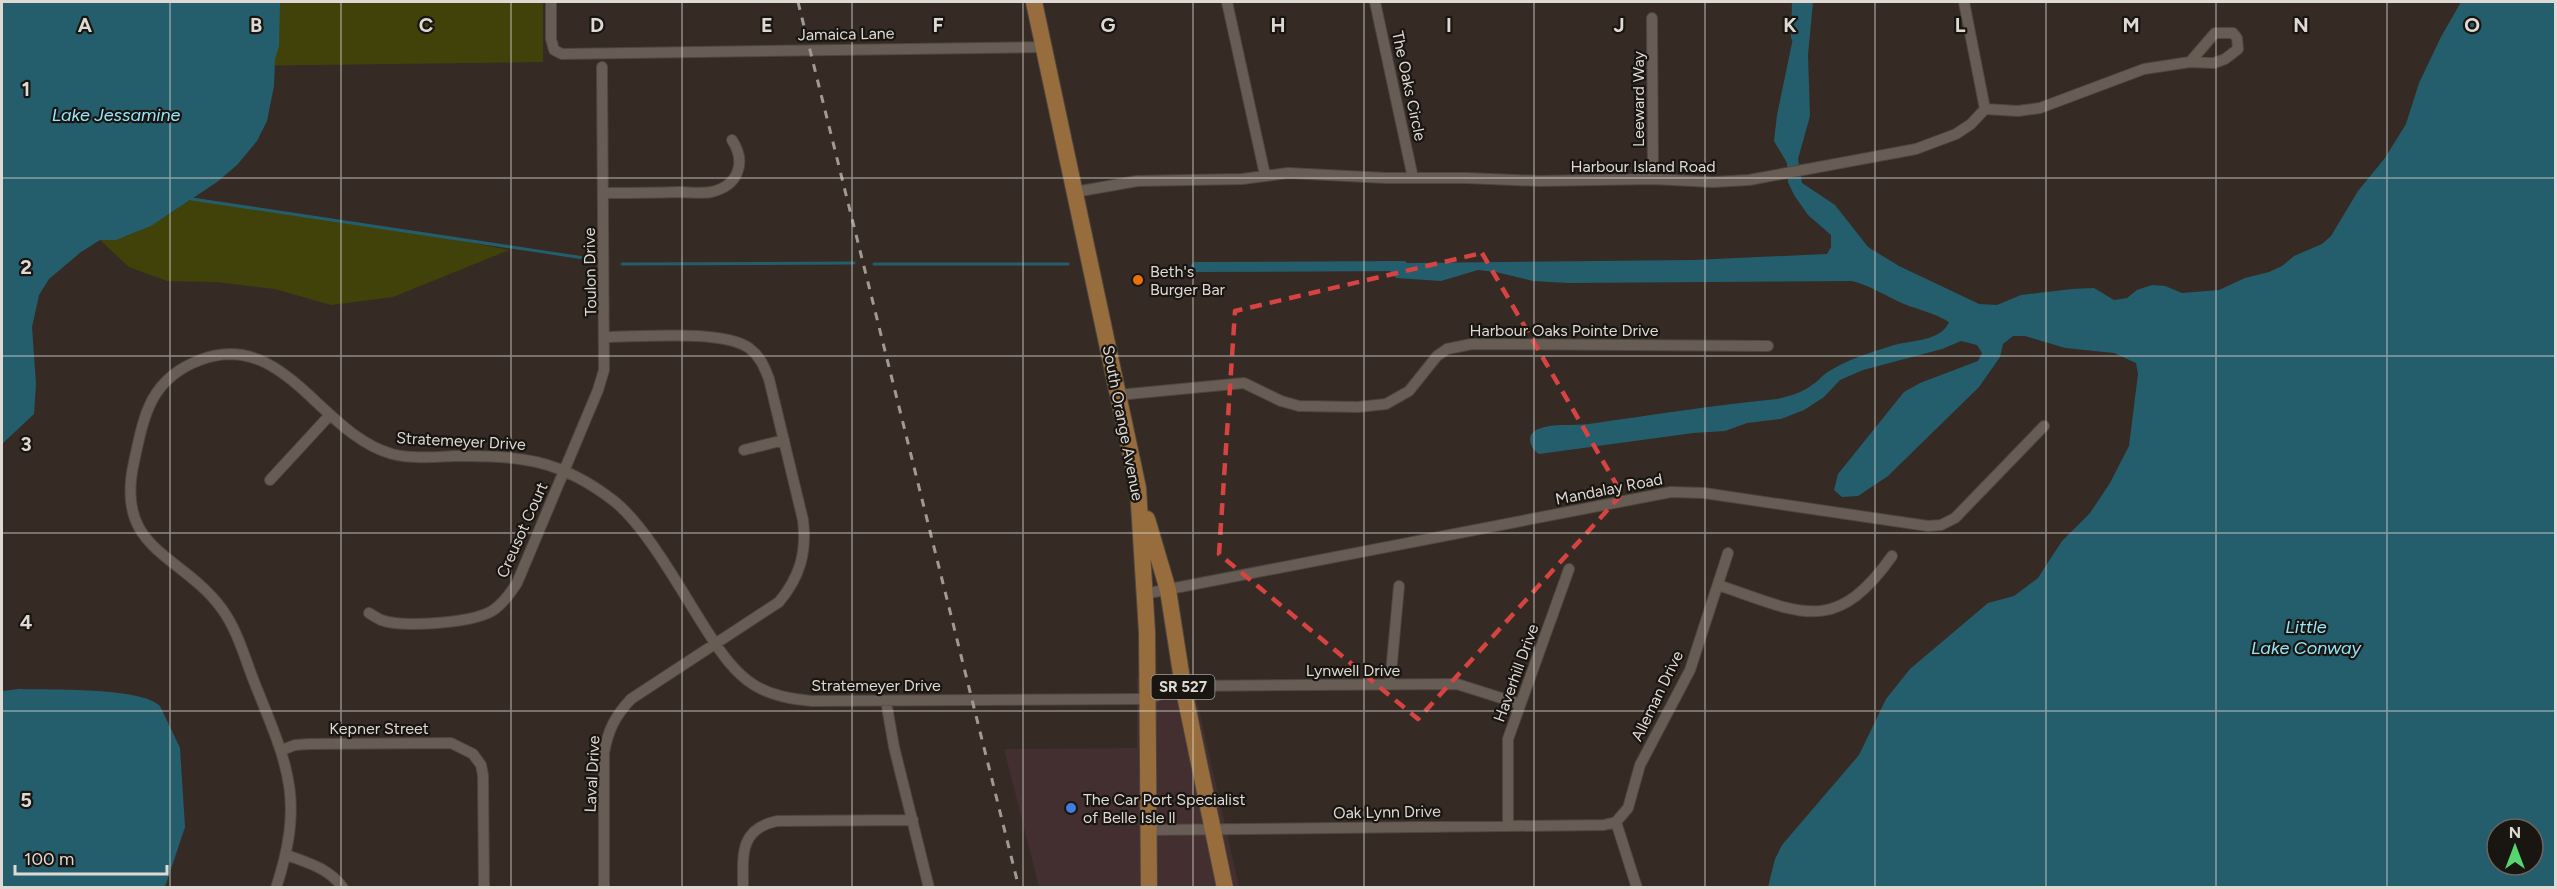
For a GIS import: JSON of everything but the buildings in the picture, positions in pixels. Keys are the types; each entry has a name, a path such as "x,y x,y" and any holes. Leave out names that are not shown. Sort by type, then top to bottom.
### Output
{"main road":[{"name":"South Orange Avenue","path":"1034,2 1138,488 1148,699 1149,888"},
{"name":"SR 527","path":"1138,488 1168,590 1183,686 1225,888"}],"street":[{"name":"Jamaica Lane","path":"551,2 551,39 554,50 562,54 1044,47"},
{"path":"1227,2 1265,175"},
{"name":"The Oaks Circle","path":"1375,2 1413,178"},
{"path":"1964,2 1985,109 2018,111 2040,108 2144,69 2190,62"},
{"name":"Leeward Way","path":"1652,18 1653,179"},
{"name":"Toulon Drive","path":"565,470 598,390 604,369 606,337 602,67"},
{"name":"Harbour Island Road","path":"1075,192 1137,181 1242,179 1288,173 1540,182 1653,179 1713,182 1749,180 1916,149 1956,134 1971,124 1985,109"},
{"path":"604,193 710,192 730,184 738,171 740,159 739,151 732,140"},
{"name":"Laval Drive","path":"604,888 604,753 612,722 631,699 779,602 792,587 800,570 806,537 769,379 762,360 749,348 734,339 606,337"},
{"name":"Harbour Oaks Pointe Drive","path":"1118,395 1244,383 1281,401 1299,406 1358,407 1386,404 1397,400 1409,391 1437,356 1457,346 1472,344 1768,346"},
{"name":"Stratemeyer Drive","path":"276,888 287,855 291,802 290,779 282,750 234,628 210,594 160,554 144,538 135,522 129,491 144,417 150,402 159,387 172,374 205,358 224,354 261,359 292,379 329,416 359,438 377,449 395,455 515,457 565,470 617,504 636,524 738,674 771,694 812,701 1148,699"},
{"path":"270,480 329,416"},
{"name":"Mandalay Road","path":"1144,594 1671,492 1704,493 1928,526 1941,525 1955,518 2044,426"},
{"path":"744,450 784,440"},
{"name":"Creusot Court","path":"369,613 380,620 393,622 443,623 462,621 492,611 507,599 517,584 565,470"},
{"name":"Alleman Drive","path":"1619,819 1628,808 1640,765 1690,670 1728,553"},
{"path":"1718,585 1788,608 1809,612 1826,610 1843,606 1858,596 1875,580 1892,555"},
{"name":"Haverhill Drive","path":"1508,826 1508,739 1569,569"},
{"path":"1390,684 1399,586"},
{"name":"Lynwell Drive","path":"1148,699 1183,686 1457,684 1520,704"},
{"path":"886,701 894,747 929,888"},
{"name":"Kepner Street","path":"282,750 296,745 309,744 451,743 474,753 481,765 483,775 484,888"},
{"path":"1619,819 1636,888"},
{"name":"Oak Lynn Drive","path":"1149,830 1604,825 1619,819"},
{"path":"743,888 745,848 754,831 764,824 777,821 913,820"},
{"path":"287,855 322,868 337,879 343,888"}],"highlighted area":[{"path":"1482,253 1622,494 1418,719 1219,554 1235,311"}],"shaded area":[{"path":"2,2 543,2 543,62 2,69"},
{"path":"192,199 436,236 509,250 393,297 331,305 275,289 216,282 167,281 129,267 100,240 138,232"},
{"path":"1137,678 1192,678 1239,887 1039,887 1004,749 1137,748"}],"water":[{"name":"Lake Jessamine","path":"2,2 280,2 279,46 275,59 274,86 267,121 257,141 237,165 217,182 151,226 116,240 100,240 81,252 49,279 39,295 32,327 36,384 34,414 2,444"},
{"name":"Little Lake Conway","path":"1793,2 1813,2 1808,55 1810,116 1798,159 1802,183 1835,205 1868,247 1899,266 1979,304 1997,305 2021,295 2072,289 2094,288 2114,300 2127,298 2137,290 2152,285 2165,286 2182,293 2219,290 2245,278 2282,266 2294,256 2322,244 2331,236 2358,191 2385,158 2406,124 2419,83 2461,2 2555,2 2555,887 1768,887 1775,859 1782,845 1859,755 1886,699 1910,669 1988,603 2014,596 2038,578 2062,541 2090,513 2110,483 2129,446 2138,374 2136,363 2114,353 2065,348 2025,336 2013,336 2003,344 2000,357 1979,387 1888,476 1858,496 1842,497 1834,490 1838,474 1904,392 1920,383 1978,361 1982,353 1977,345 1961,341 1942,349 1863,370 1840,380 1824,397 1804,410 1781,419 1747,423 1725,431 1693,433 1539,454 1531,445 1530,438 1538,429 1550,426 1589,424 1786,397 1808,388 1826,373 1842,364 1891,346 1932,337 1945,329 1949,322 1852,281 1567,283 1533,281 1478,270 1441,281 1396,278 1390,271 1390,266 1408,263 1693,260 1827,254 1831,247 1831,235 1808,215 1788,182 1787,163 1774,141 1777,115 1797,19"},
{"path":"19,689 134,695 160,706 180,748 185,827 165,887 2,887 2,691"}],"waterway":[{"path":"1796,37 1797,2"},
{"path":"192,199 584,258"},
{"path":"622,264 854,263"},
{"path":"874,264 1068,264"},
{"path":"1196,267 1403,266"}],"railway":[{"path":"798,2 1019,888"}],"place":[{"name":"Beth's Burger Bar","path":"1138,280"},
{"name":"The Car Port Specialist of Belle Isle ll","path":"1071,808"}]}
